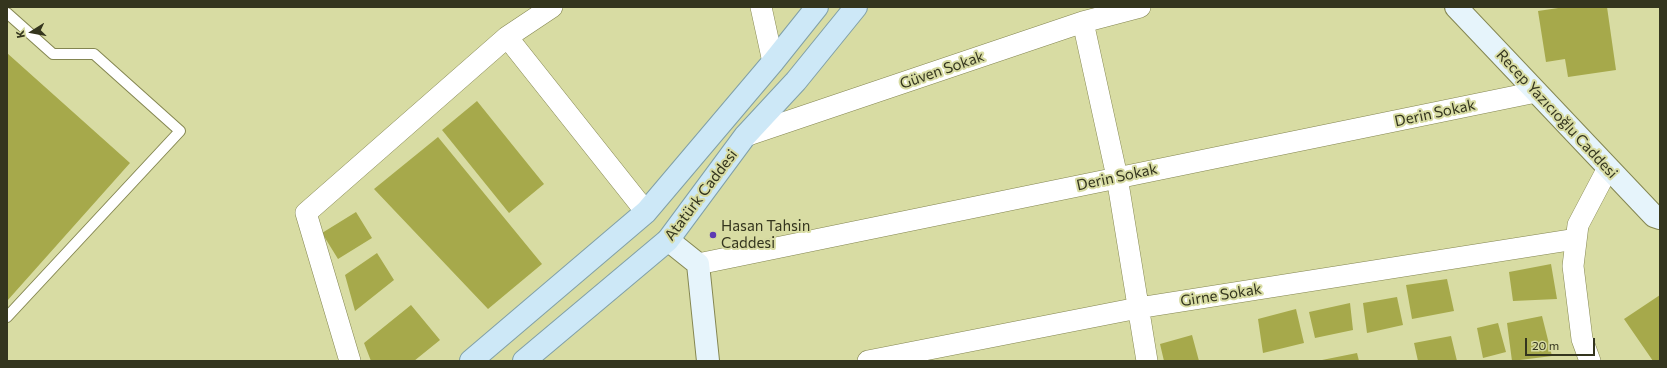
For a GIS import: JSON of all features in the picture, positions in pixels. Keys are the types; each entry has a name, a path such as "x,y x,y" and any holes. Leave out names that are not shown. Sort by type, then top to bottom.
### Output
{"main road":[{"path":"471,361 646,212 818,7"},
{"name":"Atatürk Caddesi","path":"524,361 668,240 745,136 796,80 856,7"}],"street":[{"path":"350,361 306,213 507,37 552,7"},
{"path":"761,7 773,62"},
{"name":"Güven Sokak","path":"745,136 1083,22 1140,7"},
{"name":"Recep Yazıcıoğlu Caddesi","path":"1456,7 1654,216 1660,218"},
{"path":"1083,22 1117,178 1147,361"},
{"path":"507,37 646,212"},
{"name":"Derin Sokak","path":"698,264 1536,92"},
{"path":"1590,361 1582,339 1573,266 1578,225 1608,168"},
{"name":"Girne Sokak","path":"868,361 1138,308 1576,239"},
{"path":"668,240 698,264 708,361"}],"lane":[{"path":"7,13 53,54 94,54 180,131 7,317"}],"building":[{"path":"1565,7 1607,7 1616,70 1568,77 1565,59 1546,62 1538,11"},
{"path":"7,53 130,163 7,301"},
{"path":"477,101 544,184 509,213 442,130"},
{"path":"438,137 542,264 488,309 374,189"},
{"path":"356,212 372,238 338,259 322,233"},
{"path":"377,253 394,280 355,311 345,275"},
{"path":"1551,264 1557,299 1513,301 1509,272"},
{"path":"1447,279 1454,311 1412,319 1406,285"},
{"path":"1660,295 1660,361 1653,361 1624,319"},
{"path":"1397,297 1403,325 1367,333 1363,303"},
{"path":"1350,303 1353,330 1315,338 1309,312"},
{"path":"411,305 440,340 414,361 371,361 364,343"},
{"path":"1296,309 1304,343 1263,353 1258,319"},
{"path":"1542,316 1552,356 1512,361 1507,323"},
{"path":"1498,323 1506,352 1483,358 1477,328"},
{"path":"1192,335 1199,361 1164,361 1160,344"},
{"path":"1451,336 1457,361 1418,361 1414,343"},
{"path":"1357,353 1359,361 1322,361 1322,360"}],"place":[{"name":"Hasan Tahsin Caddesi","path":"713,235"}]}
